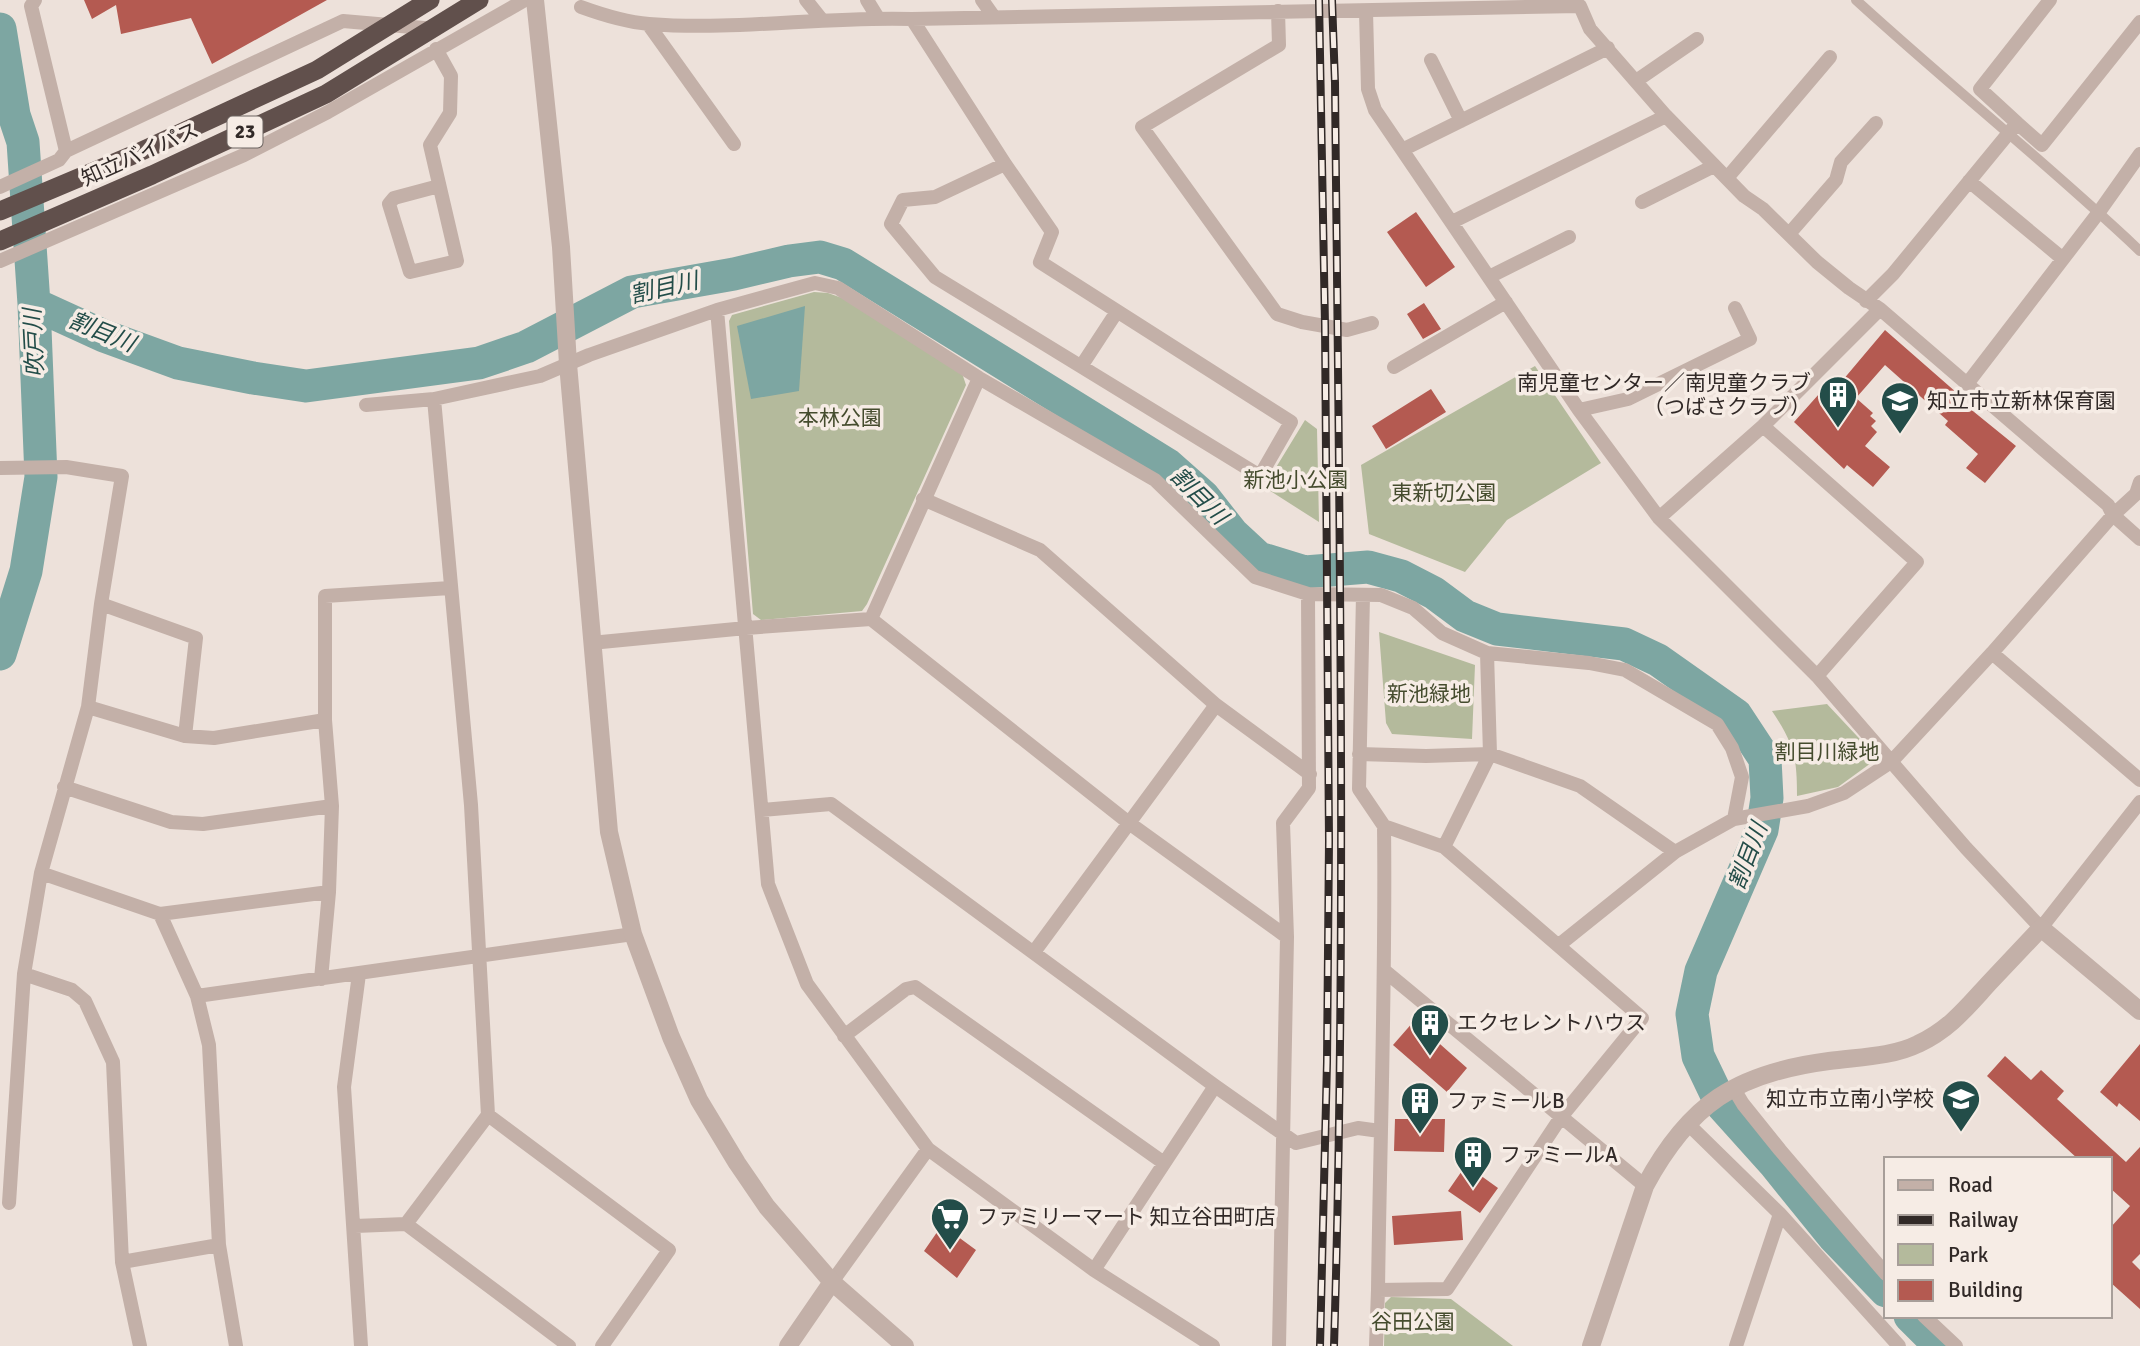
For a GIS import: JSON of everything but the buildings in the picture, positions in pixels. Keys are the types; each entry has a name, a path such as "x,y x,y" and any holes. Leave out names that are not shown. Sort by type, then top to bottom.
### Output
{"highway":[{"name":"知立バイパス","path":"0,211 133,155 317,70 430,0"},
{"name":"知立バイパス","path":"2,254 152,175 326,94 479,0"}],"street":[{"path":"2,254 70,232 244,155 328,112 525,0"},
{"path":"535,0 561,247 591,643 609,832 633,934 671,1037 699,1100 767,1207 832,1282 905,1346"},
{"path":"806,0 822,20"},
{"path":"867,0 878,18"},
{"path":"982,0 994,17"},
{"path":"1092,0 1097,15"},
{"path":"1856,0 2012,128 2140,251"},
{"path":"2050,0 1980,89 2012,128 2042,145 2140,22"},
{"path":"32,2 62,156"},
{"path":"581,7 614,18 648,24 1278,11 1305,5 1366,11 1582,3 1590,29 1666,116 1744,196 1763,209 1817,262 1880,309 2108,505 2113,515 2140,539"},
{"path":"1278,11 1279,45 1142,127 1276,314 1347,330 1372,323"},
{"path":"1366,11 1368,89 1375,110 1579,410 1659,518 1817,676 1974,857 2041,928 2140,1011"},
{"path":"912,19 1052,232 1040,262 1116,313 1291,422 1259,476 935,276 891,224 902,200 935,197 1005,164"},
{"path":"0,187 343,21 466,32"},
{"path":"648,24 734,144"},
{"path":"1636,81 1697,38"},
{"path":"1402,150 1608,48"},
{"path":"436,49 451,76 450,113 430,145 457,261 410,272 388,204 394,198 439,186"},
{"path":"1727,178 1830,57"},
{"path":"1431,60 1461,121"},
{"path":"1452,222 1666,116"},
{"path":"1789,234 1836,180 1841,162 1876,123"},
{"path":"1866,301 1893,274 2012,128"},
{"path":"1968,384 2140,154"},
{"path":"1642,202 1714,166"},
{"path":"1969,181 2063,259"},
{"path":"1489,277 1569,237"},
{"path":"366,405 434,399 540,376 568,359 717,310 815,283 838,288 979,377 1155,480 1255,577 1308,594 1381,595 1413,608 1442,633 1487,653 1589,663 1625,670 1717,724 1732,748 1742,777 1739,818"},
{"path":"1394,367 1506,302"},
{"path":"1579,410 1628,399 1750,339 1735,308"},
{"path":"1659,518 1763,426 1880,309"},
{"path":"717,310 768,884 807,984 928,1149 1094,1270 1213,1346"},
{"path":"1082,365 1116,313"},
{"path":"871,619 979,377"},
{"path":"406,1224 488,1115 471,805 434,399"},
{"path":"1763,426 1917,562 1817,676"},
{"path":"2,467 66,467 121,476 100,604 88,707 41,873 24,974 9,1203"},
{"path":"1559,945 1675,852 1739,818 1808,806 1844,793 1891,762 1992,653 2113,515 2136,494 2140,482"},
{"path":"923,499 1040,550 1216,705 1310,774"},
{"path":"321,979 329,892 331,806 325,720 325,596 450,588"},
{"path":"1279,1346 1287,937 1283,823 1309,788 1308,594"},
{"path":"1363,595 1359,789 1384,827 1385,972 1376,1346"},
{"path":"100,604 195,638 185,736"},
{"path":"591,643 871,619 1129,823 1287,937"},
{"path":"1444,847 1490,754 1487,653"},
{"path":"1992,653 2140,780"},
{"path":"1034,952 1216,705"},
{"path":"88,707 185,736 214,738 325,720"},
{"path":"1359,754 1490,754 1580,786 1675,852"},
{"path":"64,788 171,822 203,824 331,806"},
{"path":"1591,1346 1645,1186 1671,1142 1687,1123 1703,1108 1730,1091 1794,1066 1878,1055 1916,1045 1955,1022 2041,928 2140,802"},
{"path":"762,810 831,804 1296,1143 1358,1128 1380,1130"},
{"path":"1378,1290 1447,1289 1561,1117 1642,1018 1444,847 1384,827"},
{"path":"41,873 160,914 329,892"},
{"path":"160,914 197,996 209,1045 219,1245 236,1346"},
{"path":"197,996 633,934"},
{"path":"1385,972 1645,1186"},
{"path":"24,974 72,990 85,1001 113,1062 122,1262 140,1346"},
{"path":"359,974 344,1087 361,1346"},
{"path":"844,1036 906,989 915,987 1164,1163"},
{"path":"1094,1270 1215,1086"},
{"path":"1730,1091 1884,1272"},
{"path":"488,1115 669,1250 602,1346"},
{"path":"1687,1123 1780,1214 1882,1339 1899,1346"},
{"path":"788,1346 928,1149"},
{"path":"1736,1346 1780,1214"},
{"path":"355,1226 406,1224 569,1346"},
{"path":"122,1262 219,1245"},
{"path":"1926,1318 1956,1346"}],"green space":[{"name":"本林公園","path":"814,292 842,298 962,373 966,385 862,611 761,620 753,614 729,321 732,315"},
{"name":"東新切公園","path":"1535,366 1601,463 1507,520 1465,572 1369,534 1361,465"},
{"name":"新池小公園","path":"1305,420 1317,429 1319,522 1264,487"},
{"name":"新池緑地","path":"1379,632 1475,665 1472,739 1392,734 1386,723"},
{"name":"割目川緑地","path":"1827,704 1871,751 1871,763 1838,787 1797,796 1793,751 1772,711"},
{"name":"谷田公園","path":"1391,1297 1451,1299 1513,1346 1384,1346 1385,1303"}],"water":[{"path":"805,306 799,391 751,399 737,326"}],"waterway":[{"name":"吹戸川","path":"0,29 14,115 23,142 34,304 41,477 26,571 0,654"},
{"name":"割目川","path":"34,304 104,336 178,363 306,386 479,363 526,347 632,292 820,257 843,264 1168,465 1203,496 1232,533 1259,558 1305,572 1368,567 1401,576 1434,593 1465,616 1497,629 1624,644 1658,660 1736,715 1765,759 1767,798 1762,830 1701,971 1692,1014 1698,1056 1721,1104 1774,1163 1833,1236 1884,1289"},
{"name":"割目川","path":"1912,1318 1940,1346"}],"railway":[{"path":"1319,0 1325,325 1329,841 1320,1346"},
{"path":"1332,0 1341,715 1340,1030 1334,1346"}],"place":[{"name":"南児童センター／南児童クラブ （つばさクラブ）","path":"1838,429"},
{"name":"知立市立新林保育園","path":"1900,435"},
{"name":"エクセレントハウス","path":"1430,1057"},
{"name":"知立市立南小学校","path":"1961,1133"},
{"name":"ファミールB","path":"1420,1135"},
{"name":"ファミールA","path":"1473,1189"},
{"name":"ファミリーマート 知立谷田町店","path":"950,1251"}]}
